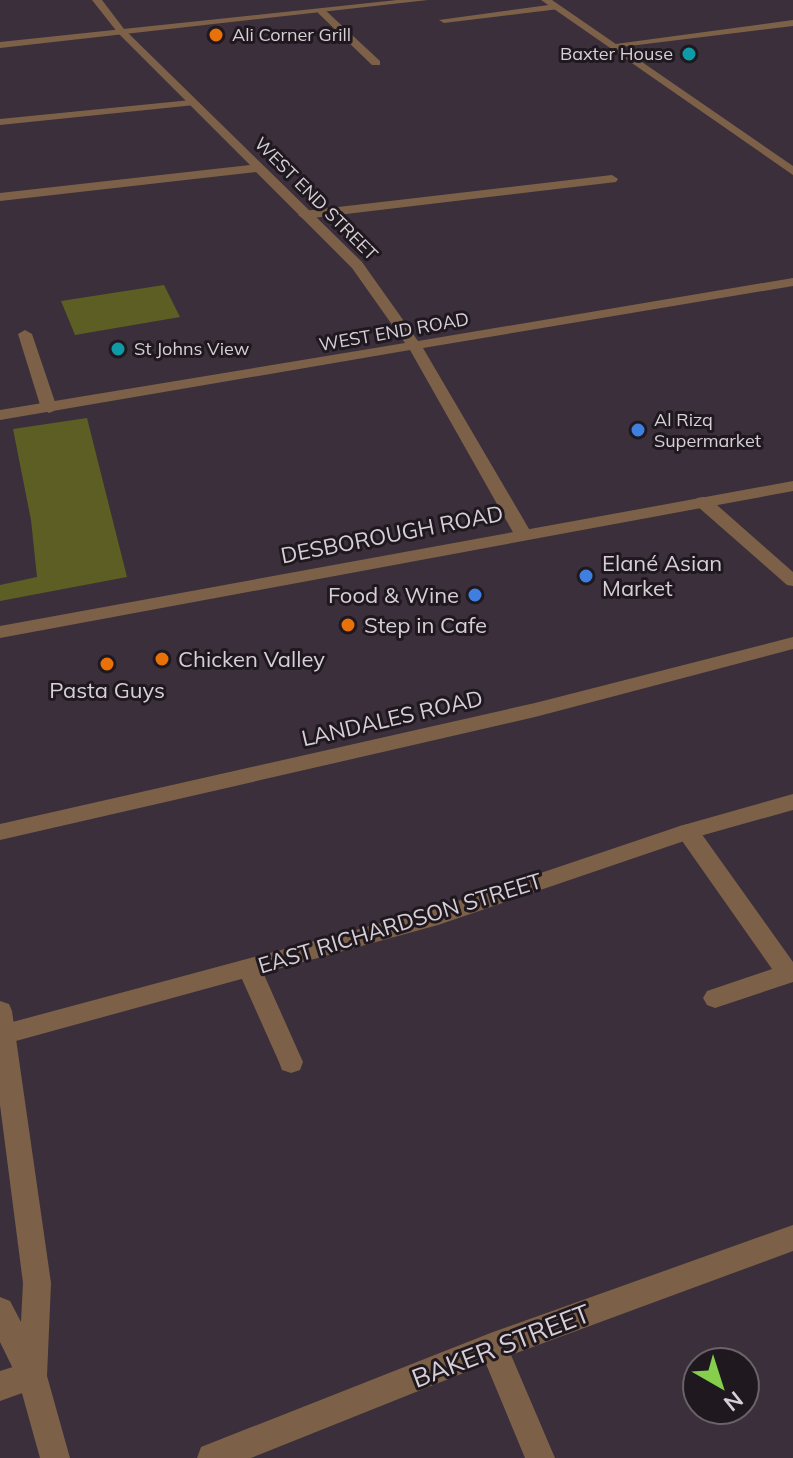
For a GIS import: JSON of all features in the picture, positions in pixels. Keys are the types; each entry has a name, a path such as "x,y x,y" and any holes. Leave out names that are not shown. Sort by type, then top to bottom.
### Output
{"street":[{"name":"WEST END STREET","path":"97,0 121,31 191,103 357,265 415,346 523,534"},
{"path":"0,45 423,0"},
{"path":"546,0 793,171"},
{"path":"444,20 556,7"},
{"path":"321,11 376,63"},
{"path":"613,45 793,23"},
{"path":"0,122 191,103"},
{"path":"0,197 258,168"},
{"path":"304,215 612,179"},
{"name":"WEST END ROAD","path":"0,415 793,282"},
{"path":"25,334 49,408"},
{"name":"DESBOROUGH ROAD","path":"0,632 793,486"},
{"path":"703,502 793,581"},
{"name":"LANDALES ROAD","path":"0,832 535,710 793,643"},
{"name":"EAST RICHARDSON STREET","path":"2,1023 249,968 438,916 688,832 793,802"},
{"path":"688,832 791,973 715,998"},
{"path":"249,968 291,1062"},
{"path":"2,1023 37,1283 32,1376"},
{"name":"BAKER STREET","path":"212,1458 493,1347 793,1238"},
{"path":"0,1311 32,1376 55,1458"},
{"path":"493,1347 540,1458"},
{"path":"0,1386 32,1376"}],"shaded area":[{"path":"164,285 180,317 75,335 61,301"},
{"path":"87,418 127,577 0,601 0,585 37,577 31,520 13,429"}],"place":[{"name":"Ali Corner Grill","path":"216,35"},
{"name":"Baxter House","path":"689,54"},
{"name":"St Johns View","path":"118,349"},
{"name":"Al Rizq Supermarket","path":"638,430"},
{"name":"Elané Asian Market","path":"586,576"},
{"name":"Food & Wine","path":"475,595"},
{"name":"Step in Cafe","path":"348,625"},
{"name":"Chicken Valley","path":"162,659"},
{"name":"Pasta Guys","path":"107,664"}]}
